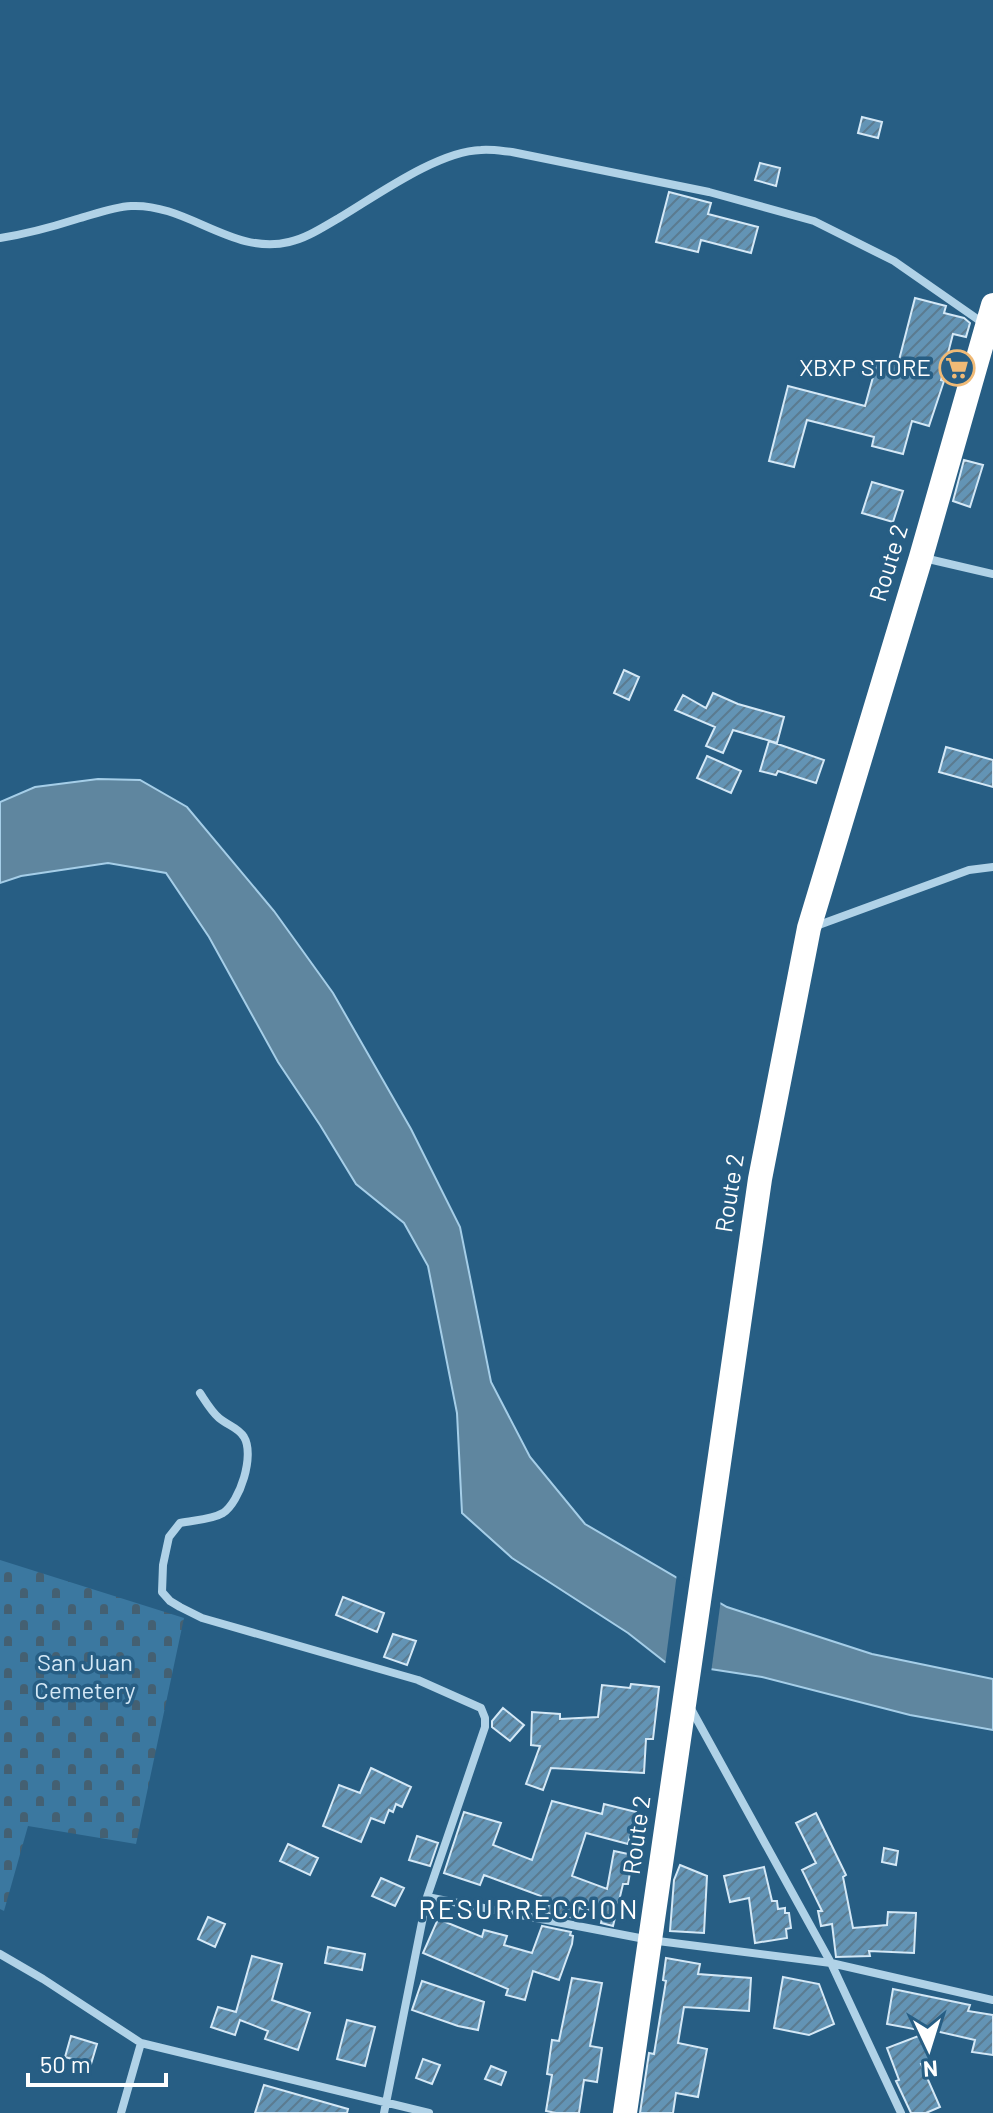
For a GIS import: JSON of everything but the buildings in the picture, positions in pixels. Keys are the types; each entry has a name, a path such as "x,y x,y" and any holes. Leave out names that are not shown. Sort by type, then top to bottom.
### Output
{"highway":[{"name":"Route 2","path":"625,2113 760,1179 809,928 990,315"}],"street":[{"path":"0,238 131,206 171,211 254,243 269,245 291,242 431,164 480,150 512,152 709,192 814,221 894,261 990,315"},
{"path":"921,557 993,574"},
{"path":"809,928 969,870 993,867"},
{"path":"200,1393 211,1410 245,1439 244,1480 235,1500 224,1512 180,1523 169,1537 162,1592 170,1601 202,1618 418,1680 481,1708 484,1713 485,1727 427,1897 384,2113"},
{"path":"686,1688 831,1963 901,2113"},
{"path":"427,1897 650,1940 831,1963 993,2000"},
{"path":"0,1954 141,2043 429,2113"},
{"path":"121,2113 141,2043"}],"green space":[{"name":"San Juan Cemetery","path":"0,1560 184,1618 136,1844 28,1826 4,1911 0,1909"}],"shaded area":[{"path":"98,779 140,780 187,807 274,911 333,993 411,1129 460,1227 491,1382 530,1457 585,1524 727,1607 872,1654 993,1679 993,1730 910,1715 762,1677 665,1662 628,1633 512,1558 462,1513 457,1413 428,1266 404,1223 356,1184 278,1062 209,937 166,873 108,863 21,876 0,883 0,802 35,787"}],"pier":[{"path":"677,1573 721,1599 711,1673 665,1666"}],"place":[{"name":"XBXP STORE","path":"957,368"}],"district":[{"name":"RESURRECCION","path":"529,1909"}]}
